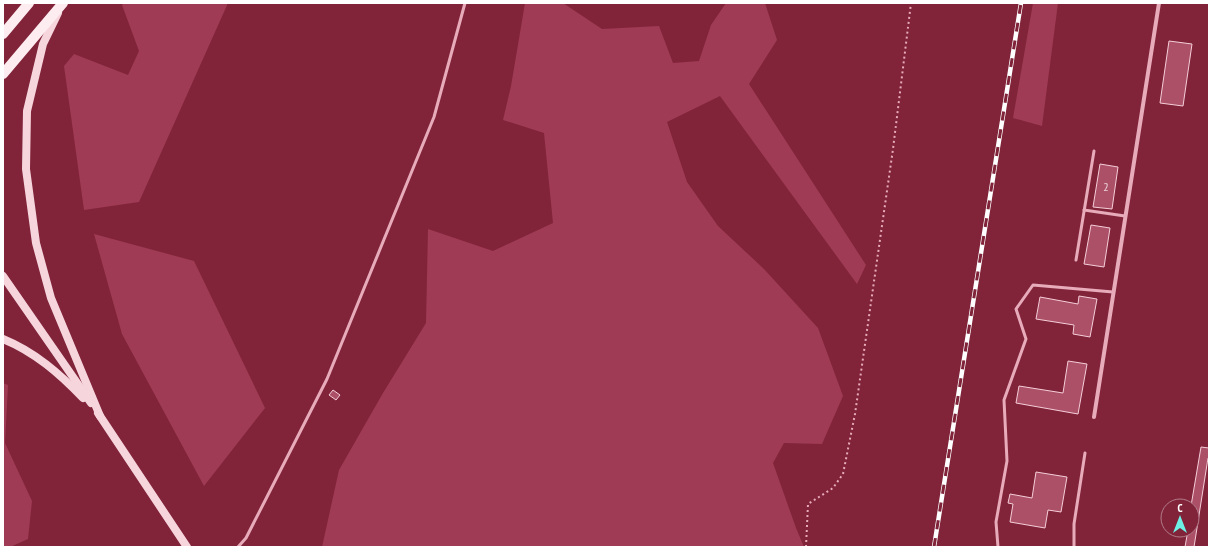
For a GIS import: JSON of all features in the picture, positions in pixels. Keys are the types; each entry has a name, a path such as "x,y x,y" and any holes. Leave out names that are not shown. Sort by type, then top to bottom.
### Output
{"main road":[{"path":"3,34 29,3"},
{"path":"3,74 62,4"},
{"path":"62,4 43,44 27,110 26,169 36,243 51,298 100,416"},
{"path":"3,276 100,416 187,547"},
{"path":"3,339 40,359 63,378 100,416"}],"street":[{"path":"1094,417 1159,3"}],"lane":[{"path":"238,547 246,538 327,378 434,117 465,3"},
{"path":"1076,260 1094,151"},
{"path":"1084,210 1125,216"},
{"path":"998,547 996,522 1006,461 1004,400 1026,339 1016,309 1033,286 1113,292"},
{"path":"1074,547 1074,524 1085,453"}],"path":[{"path":"806,547 808,504 833,488 843,474 851,437 893,149 910,3"}],"shaded area":[{"path":"124,3 228,3 139,202 84,210 64,66 74,54 128,75 139,51 122,5"},
{"path":"525,3 563,3 602,29 659,26 673,63 699,61 711,25 726,3 765,3 777,40 749,84 866,265 857,284 720,96 667,122 687,182 718,226 764,269 818,328 843,396 822,444 784,443 773,463 804,547 322,547 339,470 383,393 426,323 428,229 493,251 553,223 544,133 503,120 511,86"},
{"path":"1033,3 1058,3 1042,126 1013,118"},
{"path":"94,234 194,261 265,408 204,486 122,334"},
{"path":"3,383 8,385 5,443 32,501 28,539 10,547 3,547"}],"building":[{"path":"1169,41 1192,44 1183,106 1160,103"},
{"path":"1100,164 1118,167 1112,209 1093,207"},
{"path":"1091,225 1110,228 1104,267 1084,264"},
{"path":"1079,296 1097,299 1090,337 1073,334 1074,325 1036,319 1040,297 1078,304"},
{"path":"1068,361 1087,364 1078,414 1016,403 1019,386 1063,393"},
{"path":"333,390 340,395 336,400 329,395"},
{"path":"1201,447 1209,448 1209,458 1200,509 1200,498 1192,498"},
{"path":"1036,472 1067,477 1061,512 1048,510 1045,528 1010,522 1013,504 1008,503 1010,494 1032,498"},
{"path":"1187,538 1195,538 1194,547 1185,547"}],"railway":[{"path":"934,547 1021,3"}]}
